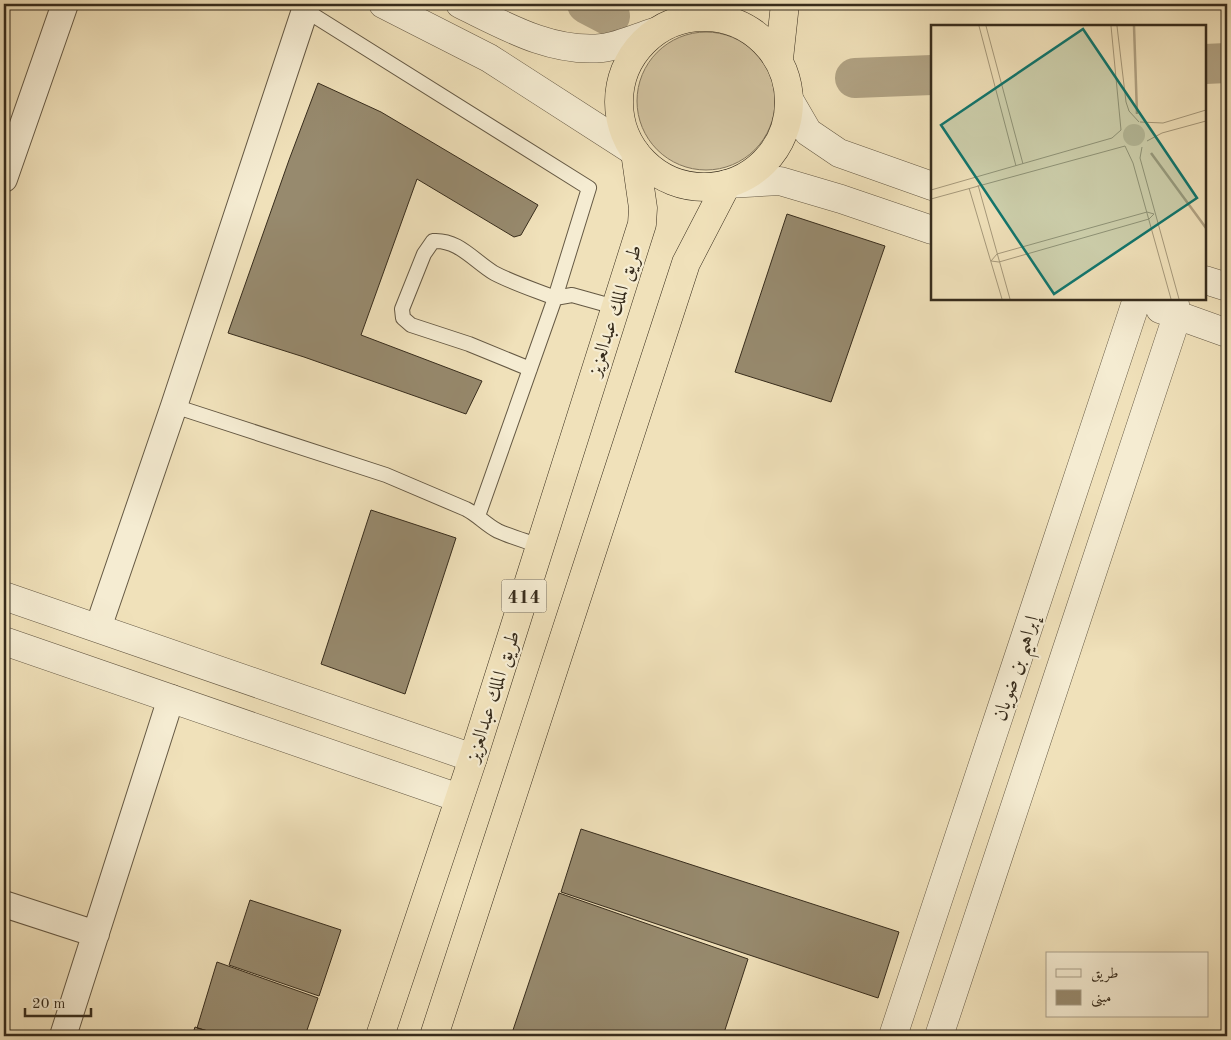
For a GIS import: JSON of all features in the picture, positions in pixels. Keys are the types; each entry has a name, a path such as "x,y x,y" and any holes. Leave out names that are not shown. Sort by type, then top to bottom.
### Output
{"highway":[{"path":"654,32 680,19 709,16 737,22 761,37 779,59 787,80 790,102 786,129 772,153 752,172 728,184 701,187 676,183 653,171 635,152 623,128 619,102 623,75 636,51 679,4"},
{"path":"779,59 785,4"},
{"name":"طريق الملك عبدالعزيز","path":"380,1036 473,758 642,224 643,208 635,152"},
{"name":"414","path":"434,1036 686,263 728,184"}],"street":[{"path":"4,177 66,4"},
{"path":"383,4 489,58 635,152"},
{"path":"460,4 513,31 564,48 603,48 654,32"},
{"path":"98,628 174,406 306,7"},
{"path":"790,102 808,132 839,154 931,186"},
{"path":"728,184 780,181 841,199 931,230"},
{"path":"1206,280 1227,287"},
{"name":"إبراهيم بن ضويان","path":"892,1036 988,750 1135,300"},
{"path":"1140,300 1175,307 1227,333"},
{"path":"939,1036 1029,765 1175,307"},
{"path":"4,596 473,758"},
{"path":"43,654 55,613"},
{"path":"4,641 459,798"},
{"path":"64,1036 171,698"},
{"path":"988,750 1029,765"},
{"path":"4,904 96,934"}],"lane":[{"path":"306,7 589,188 555,298 478,516"},
{"path":"530,369 469,344 411,325 403,318 402,309 424,254 433,242 444,240 456,246 494,273 555,298 572,295 615,307"},
{"path":"174,406 386,476 478,516 499,532 540,546"}],"shaded area":[{"path":"706,32 720,33 733,37 745,43 755,52 764,62 770,74 774,87 774,115 770,128 764,140 755,150 745,159 733,165 720,169 706,170 692,169 679,165 667,159 657,150 648,140 642,128 638,115 637,101 638,87 642,74 648,62 657,52 667,43 679,37 692,33"}],"building":[{"path":"318,83 381,112 538,205 521,235 514,237 417,179 361,335 482,381 466,414 304,357 228,333"},
{"path":"787,214 885,246 831,402 735,372"},
{"path":"371,510 456,538 405,694 321,664"},
{"path":"581,829 899,932 878,998 561,892"},
{"path":"559,893 748,959 723,1036 511,1036"},
{"path":"250,900 341,930 319,996 229,965"},
{"path":"217,962 318,998 305,1036 226,1036 197,1028"},
{"path":"195,1027 223,1036 192,1036"}],"waterway":[{"path":"587,4 610,16"},
{"path":"1206,64 1227,63"},
{"path":"855,78 931,75"}]}
